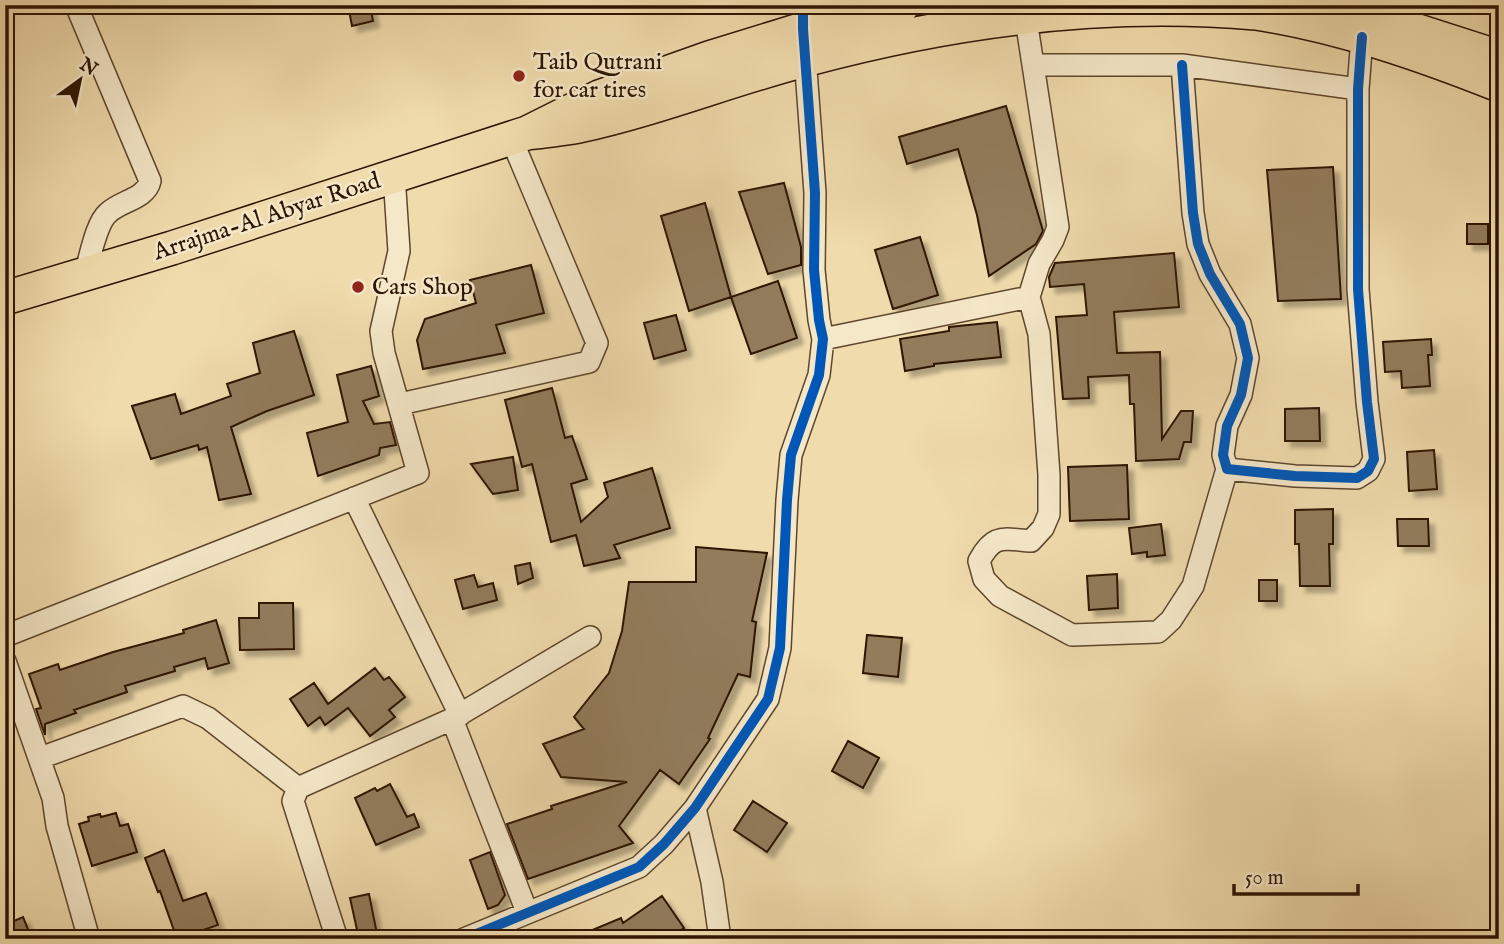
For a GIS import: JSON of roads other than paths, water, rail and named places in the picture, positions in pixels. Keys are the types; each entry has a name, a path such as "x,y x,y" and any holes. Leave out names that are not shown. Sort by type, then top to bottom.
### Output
{"highway":[{"path":"804,31 903,5"},
{"path":"1337,5 1499,57"},
{"path":"804,31 887,39 1025,13 1138,6 1211,9 1299,21 1362,37 1442,62 1499,86"},
{"name":"Arrajma-Al Abyar Road","path":"5,298 172,248 519,135 597,121 804,31"}],"street":[{"path":"76,5 150,181 145,191 111,210 102,220 85,274"},
{"path":"1025,13 1058,226 1054,240 1039,264 1029,297 1039,334 1049,475 1049,514 1044,528 1031,541 1001,539 988,545 979,561 984,579 1000,596 1072,635 1158,632 1171,620 1193,586 1227,469 1223,455 1227,426 1241,395 1248,358 1240,324 1210,274 1198,244 1193,213 1182,65"},
{"path":"464,939 639,867 664,844 695,808 768,699 780,648 791,455 819,375 823,339 818,320 814,270 815,193 804,31"},
{"path":"1227,469 1295,476 1357,478 1368,471 1374,458 1358,289 1358,89 1362,37"},
{"path":"1033,65 1182,65 1358,89"},
{"path":"400,404 589,362 597,343 519,135"},
{"path":"5,636 418,473 384,353 381,331 399,251 394,175"},
{"path":"823,339 1029,297"},
{"path":"354,498 456,717 527,912"},
{"path":"337,939 293,801 298,788 456,717 590,637"},
{"path":"5,661 53,797 57,826 89,939"},
{"path":"40,758 183,705 208,718 298,788"},
{"path":"695,808 712,882 720,939"}],"waterway":[{"path":"1483,939 1499,926"}],"place":[{"name":"Taib Qutrani for car tires","path":"519,76"},
{"name":"Cars Shop","path":"358,287"}]}
